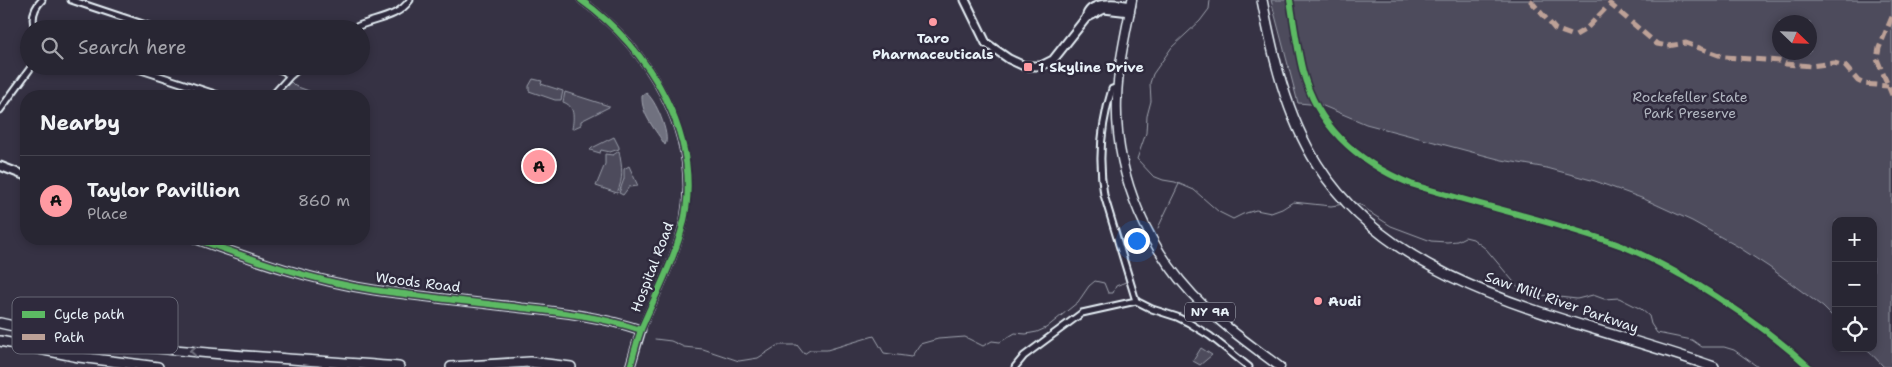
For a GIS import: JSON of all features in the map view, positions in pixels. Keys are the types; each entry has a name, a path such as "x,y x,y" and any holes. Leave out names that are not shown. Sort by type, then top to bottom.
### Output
{"highway":[{"name":"Saw Mill River Parkway","path":"1256,0 1272,74 1289,122 1312,168 1369,232 1427,270 1473,292 1537,317 1696,367"},
{"name":"Saw Mill River Parkway","path":"1262,0 1278,70 1294,118 1316,164 1344,205 1400,247 1476,287 1540,312 1714,367"},
{"path":"178,350 399,367"},
{"path":"64,354 158,367"},
{"path":"452,367 530,362 571,367"}],"main road":[{"name":"NY 9A","path":"1131,6 1118,86 1118,128 1124,166 1134,199 1154,242 1175,274 1207,309 1280,367"}],"street":[{"path":"33,20 34,12 42,0"},
{"path":"71,0 131,20"},
{"path":"370,21 397,13 410,0"},
{"name":"Hospital Road","path":"581,0 621,35 655,79 675,122 686,167 687,189 681,232 641,330 630,367"},
{"path":"965,0 986,43 1009,60 1024,66 1041,66 1052,60 1086,18 1104,9 1131,6"},
{"path":"0,110 25,75"},
{"path":"157,75 203,90"},
{"path":"277,90 290,76"},
{"path":"1118,86 1112,90 1105,119 1101,145 1101,178 1104,195 1136,301"},
{"path":"0,166 20,174"},
{"name":"Woods Road","path":"220,245 267,264 344,284 400,293 572,313 609,320 641,330"},
{"path":"1015,367 1024,356 1082,313 1136,301 1152,310 1177,317 1189,323 1210,336 1249,367"}],"green space":[{"name":"Rockefeller State Park Preserve","path":"1271,0 1892,0 1892,367 1884,367 1870,352 1877,352 1877,217 1832,217 1832,316 1823,307 1769,267 1737,246 1692,221 1644,199 1595,181 1547,168 1502,160 1366,124 1321,105 1298,103"},
{"path":"533,79 542,81 541,84 563,91 561,100 555,100 529,91 529,86"},
{"path":"291,82 295,86 306,90 282,90"},
{"path":"565,92 609,107 581,121 581,125 572,129 572,109 563,102"},
{"path":"614,137 619,149 610,152 601,150 600,153 590,150 592,148"},
{"path":"619,151 622,172 617,193 596,186 605,164 605,154 613,155"},
{"path":"629,166 638,186 629,187 623,195 619,193 624,179 624,169"},
{"path":"1201,348 1212,355 1200,365 1193,361"}],"water":[{"path":"646,93 654,102 664,126 666,134 665,145 646,116 642,96"}],"waterway":[{"path":"1210,0 1209,9 1200,21 1172,47 1153,74 1150,83 1151,101 1147,116 1146,133 1137,159 1153,176 1194,190 1219,212 1233,219 1256,210 1271,213 1293,202 1331,206 1344,204"},
{"path":"1158,228 1179,184"},
{"path":"1353,202 1365,207 1369,212 1391,226 1431,241 1457,241 1465,237 1473,239 1486,249 1518,287 1531,294 1577,299 1593,295 1604,299 1619,298 1641,309 1649,316 1651,324 1657,333 1692,340 1702,347 1724,347 1734,350 1758,367"},
{"path":"655,339 671,341 684,347 703,349 739,361 758,358 778,345 797,345 804,354 810,350 827,350 874,336 884,353 911,357 920,344 938,339 965,337 983,346 992,341 1000,342 1015,333 1037,332 1046,328 1078,302 1089,286 1095,281 1104,283 1108,293 1113,293 1116,286 1128,281"}],"marked path":[{"path":"1530,0 1555,29 1574,36 1586,29 1610,4 1657,44 1668,46 1686,43 1724,57 1779,61 1786,64 1811,66 1834,63 1845,66 1858,81 1864,84 1888,86"},
{"path":"1892,17 1879,48 1877,59 1892,95"}],"cycle path":[{"path":"581,0 606,20 629,44 649,70 666,98 678,128 686,160 687,192 683,225 670,264 642,327 630,367"},
{"path":"1290,0 1301,63 1310,92 1330,127 1358,154 1375,166 1411,184 1570,229 1640,253 1690,280 1737,310 1766,331 1809,367"},
{"path":"212,245 284,269 351,286 567,313 597,318 641,330"}],"place":[{"name":"Taro Pharmaceuticals","path":"933,22"},
{"name":"1 Skyline Drive","path":"1028,67"},
{"name":"Taylor Pavillion","path":"539,166"},
{"name":"Audi","path":"1318,301"}]}
